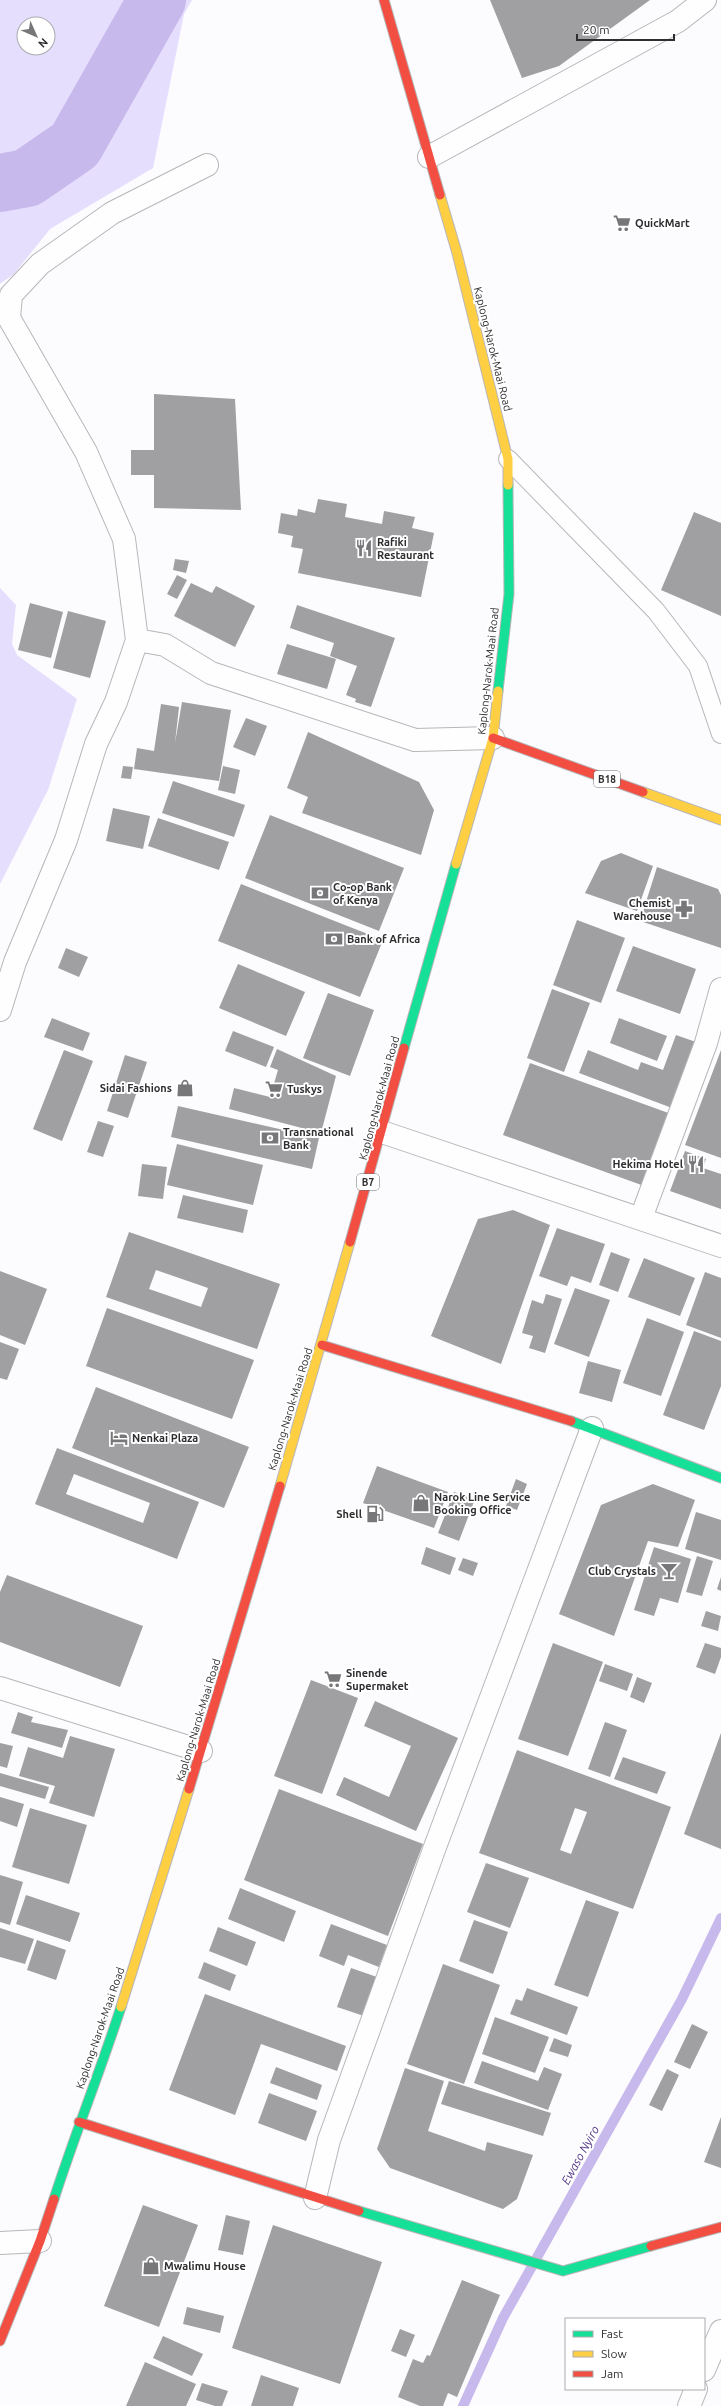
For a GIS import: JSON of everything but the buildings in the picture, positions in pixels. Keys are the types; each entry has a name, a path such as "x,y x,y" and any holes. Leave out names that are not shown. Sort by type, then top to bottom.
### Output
{"main road":[{"name":"Kaplong-Narok-Maai Road","path":"0,2341 40,2241 79,2122 101,2069 201,1752 322,1345 442,910 493,738 509,594 508,459 457,253 384,0"},
{"name":"B18","path":"493,738 721,820"},
{"path":"322,1345 592,1428 721,1478"},
{"path":"79,2122 315,2198 563,2271 721,2227"}],"street":[{"path":"429,157 678,21 705,0"},
{"path":"0,1010 15,962 66,840 96,744 116,702 137,640 124,539 86,452 5,310 12,295 40,264 112,213 207,165"},
{"path":"137,640 165,646 211,673 416,740 493,738"},
{"path":"641,1218 706,1043 721,990"},
{"path":"382,1132 721,1246"},
{"path":"315,2198 332,2133 435,1846 592,1428"},
{"path":"0,1688 201,1752"},
{"path":"0,2243 40,2241"},
{"path":"705,2368 721,2331"},
{"path":"688,2406 696,2390"}],"lane":[{"path":"508,459 656,611 698,666 721,734"}],"shaded area":[{"path":"0,0 192,0 184,14 153,168 50,229 14,274 0,284"},
{"path":"0,588 16,605 12,644 17,655 77,699 48,790 0,884"}],"waterway":[{"path":"0,183 27,178 75,145 157,0"},
{"name":"Ewaso Nyiro","path":"463,2406 503,2318 682,1999 721,1918"}],"traffic: fast":[{"path":"498,691 509,594 508,485"},
{"path":"404,1048 456,864"},
{"path":"571,1421 721,1478"},
{"path":"54,2199 121,2007"},
{"path":"359,2211 563,2271 651,2246"}],"traffic: slow":[{"path":"440,195 457,253 508,459 508,485"},
{"path":"456,864 493,738 498,691"},
{"path":"643,792 721,820"},
{"path":"280,1486 350,1242"},
{"path":"121,2007 189,1789"}],"traffic: jam":[{"path":"384,0 440,195"},
{"path":"493,738 643,792"},
{"path":"350,1242 404,1048"},
{"path":"322,1345 571,1421"},
{"path":"189,1789 280,1486"},
{"path":"79,2122 359,2211"},
{"path":"0,2341 40,2241 54,2199"},
{"path":"651,2246 721,2227"}],"place":[{"name":"QuickMart","path":"622,223"},
{"name":"Rafiki Restaurant","path":"364,548"},
{"name":"Co-op Bank of Kenya","path":"320,893"},
{"name":"Chemist Warehouse","path":"684,909"},
{"name":"Bank of Africa","path":"334,939"},
{"name":"Sidai Fashions","path":"185,1088"},
{"name":"Tuskys","path":"274,1089"},
{"name":"Transnational Bank","path":"270,1138"},
{"name":"Hekima Hotel","path":"696,1164"},
{"name":"Nenkai Plaza","path":"119,1438"},
{"name":"Narok Line Service Booking Office","path":"421,1503"},
{"name":"Shell","path":"375,1514"},
{"name":"Club Crystals","path":"669,1571"},
{"name":"Sinende Supermaket","path":"333,1679"},
{"name":"Mwalimu House","path":"151,2266"}]}
